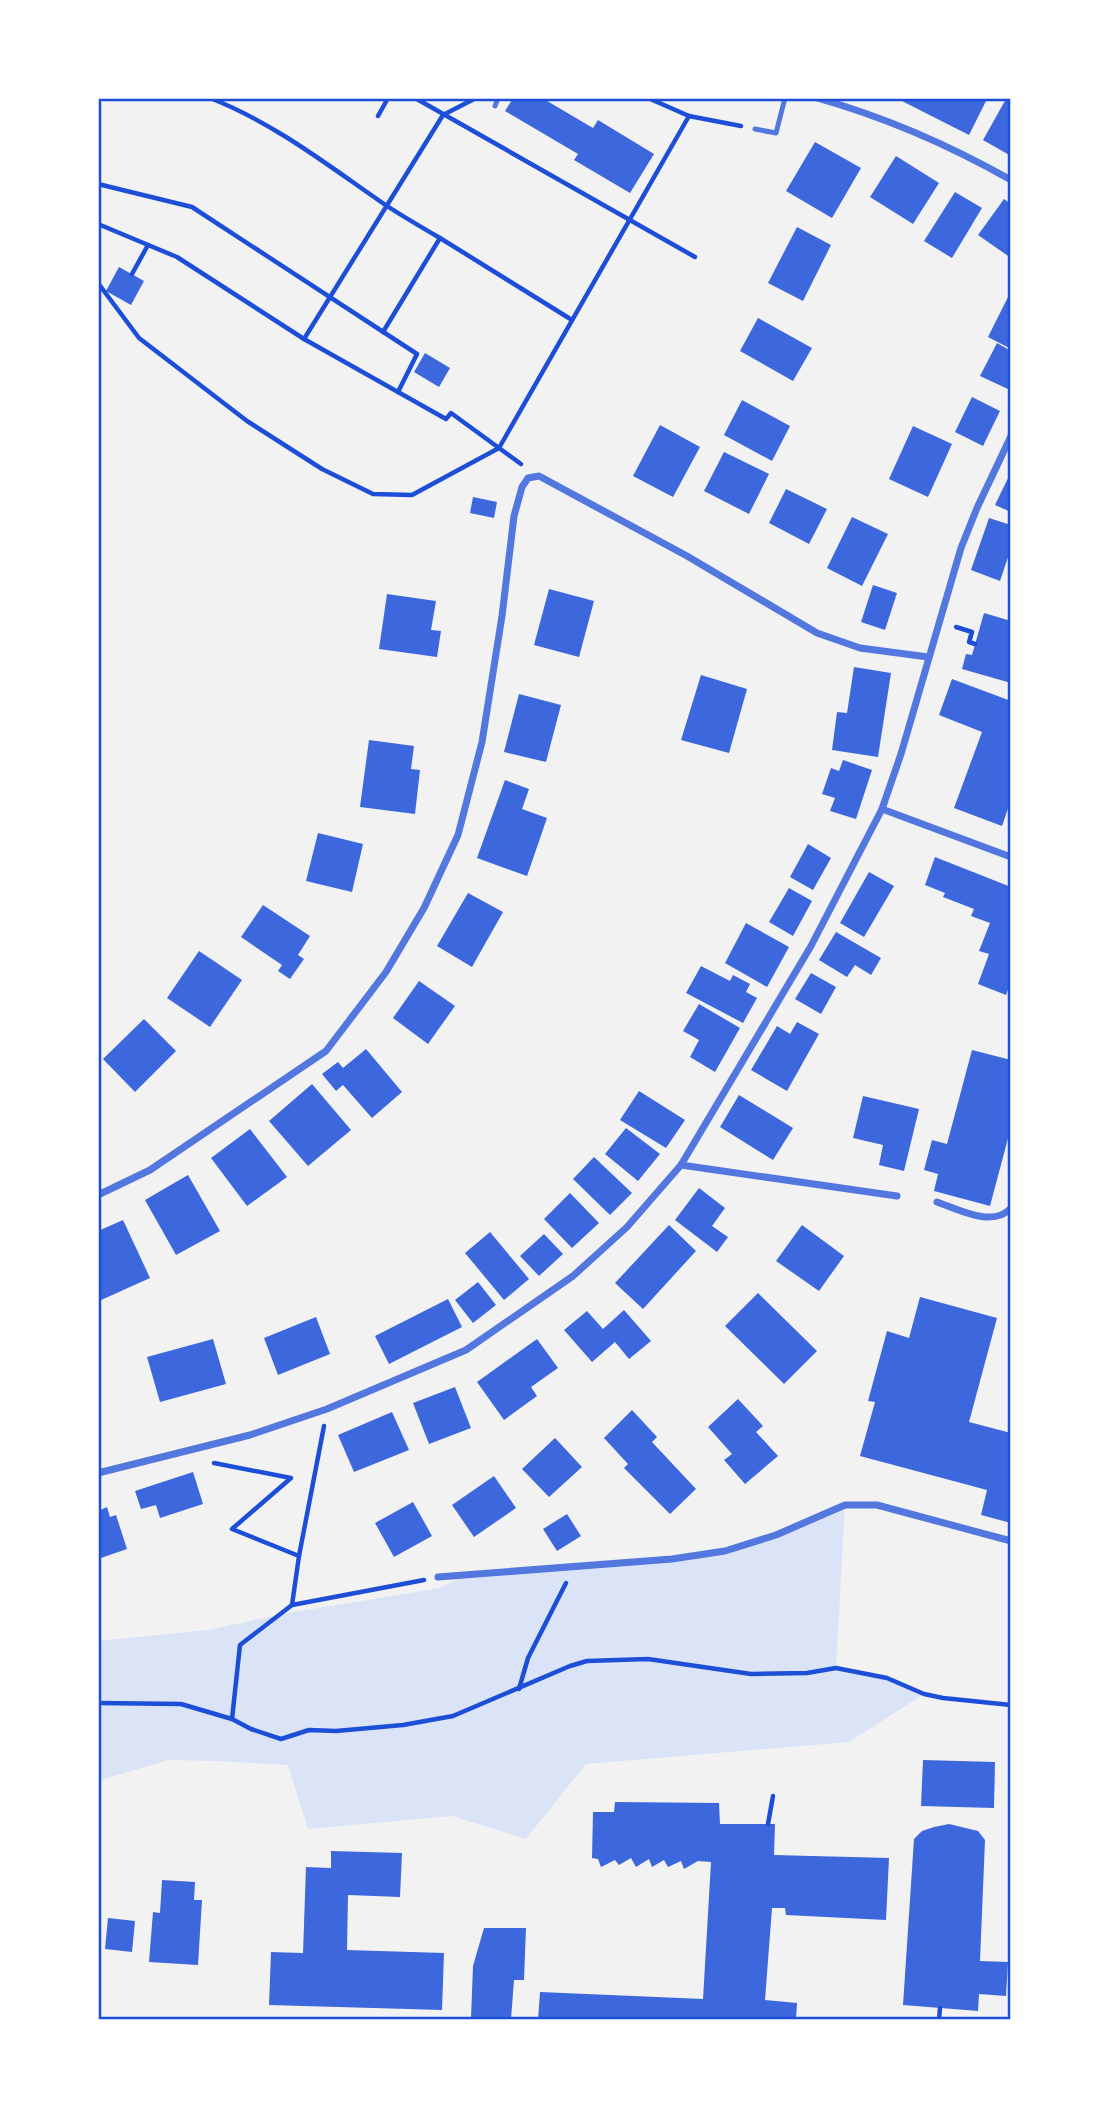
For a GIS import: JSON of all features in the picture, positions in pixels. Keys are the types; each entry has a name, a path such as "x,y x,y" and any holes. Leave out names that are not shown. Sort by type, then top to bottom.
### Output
{"street":[{"path":"817,98 908,128 1011,180"},
{"path":"98,1473 250,1435 327,1409 466,1350 573,1276 627,1227 681,1165 811,946 882,809 901,754 961,548 1011,436"},
{"path":"98,1195 150,1170 326,1051 386,972 424,908 457,835 482,742 502,616 514,516 522,486 528,478 539,476 687,556 817,633 860,648 928,657"},
{"path":"882,809 1011,857"},
{"path":"681,1165 897,1196"},
{"path":"937,1202 992,1218 1005,1214 1011,1208"},
{"path":"439,1577 672,1559 725,1551 776,1535 845,1505 877,1505 1011,1541"}],"lane":[{"path":"495,106 498,98"},
{"path":"755,128 776,133 785,98"}],"path":[{"path":"210,98 293,141 387,206 572,320"},
{"path":"378,117 388,98"},
{"path":"415,98 695,257"},
{"path":"304,339 443,115 476,98"},
{"path":"648,98 688,117 738,125"},
{"path":"98,283 139,338 247,421 322,469 373,494 412,495 499,448 688,117"},
{"path":"98,184 192,207 417,354 398,392"},
{"path":"98,224 177,257 304,339 446,419 451,413 499,448"},
{"path":"383,332 440,238"},
{"path":"132,274 148,245"},
{"path":"972,632 969,642 975,644"},
{"path":"292,1605 327,1409"},
{"path":"212,1463 291,1478 232,1529 299,1556"},
{"path":"232,1719 240,1645 292,1605 439,1577"},
{"path":"519,1689 528,1658 561,1594"},
{"path":"98,1703 181,1704 232,1719 281,1739 309,1730 336,1731 403,1725 453,1716 519,1689 543,1676 587,1661 648,1659 751,1674 807,1673 836,1668 887,1678 933,1696 1011,1705"},
{"path":"768,1824 772,1796"},
{"path":"939,2020 940,2008"}],"shaded area":[{"path":"845,1505 836,1668 887,1678 924,1694 849,1742 586,1764 526,1839 452,1816 308,1829 288,1765 168,1760 98,1781 98,1641 207,1630 288,1613 440,1588 461,1577 725,1551 776,1535"}],"building":[{"path":"513,98 542,98 593,128 598,120 654,154 630,193 574,160 578,154 505,111"},
{"path":"896,98 985,98 987,99 969,135"},
{"path":"1006,99 1011,102 1011,156 983,140"},
{"path":"815,142 861,168 832,218 786,191"},
{"path":"896,156 939,183 913,224 870,197"},
{"path":"955,192 982,208 952,258 924,241"},
{"path":"1004,199 1011,204 1011,258 978,235"},
{"path":"797,227 831,245 803,301 768,283"},
{"path":"119,267 144,281 131,305 106,291"},
{"path":"1011,291 1011,349 988,337"},
{"path":"758,318 812,348 793,381 740,351"},
{"path":"997,343 1011,351 1010,390 980,376"},
{"path":"425,353 450,368 439,387 414,372"},
{"path":"972,397 1000,411 983,446 955,432"},
{"path":"742,400 790,426 772,461 724,435"},
{"path":"660,425 700,447 673,497 633,476"},
{"path":"913,426 952,444 928,497 889,479"},
{"path":"724,452 769,474 749,514 704,491"},
{"path":"1011,472 1011,512 995,505"},
{"path":"786,489 827,509 809,544 769,523"},
{"path":"473,497 497,502 494,518 470,513"},
{"path":"852,517 888,534 862,586 827,568"},
{"path":"989,518 1011,525 1011,548 1000,581 971,570"},
{"path":"873,585 897,593 885,630 861,622"},
{"path":"549,589 594,601 579,657 534,645"},
{"path":"387,594 436,601 431,630 441,631 437,657 379,649"},
{"path":"984,613 1011,621 1011,683 962,669 966,654 972,655"},
{"path":"854,667 891,673 878,757 832,750 837,712 847,713"},
{"path":"701,675 747,689 729,753 681,740"},
{"path":"952,679 1011,701 1011,800 1002,826 954,808 982,732 939,715"},
{"path":"519,694 561,705 546,762 504,752"},
{"path":"369,740 414,746 411,769 420,770 415,814 360,807"},
{"path":"843,760 872,770 856,819 830,811 835,798 822,794 831,768 839,771"},
{"path":"505,780 529,789 522,809 547,818 527,876 477,858"},
{"path":"318,833 363,844 352,892 306,881"},
{"path":"808,844 831,858 813,890 790,877"},
{"path":"935,857 1011,887 1011,982 1006,995 978,984 989,954 979,951 990,923 971,916 974,909 943,897 945,893 925,885"},
{"path":"869,872 894,886 864,937 840,923"},
{"path":"789,888 812,901 793,936 769,922"},
{"path":"468,893 503,912 472,967 437,946"},
{"path":"263,905 310,936 298,955 304,959 290,979 278,971 282,965 241,937"},
{"path":"746,923 789,947 767,987 725,963"},
{"path":"836,932 881,958 871,975 855,965 847,977 819,960"},
{"path":"199,951 242,980 210,1027 167,998"},
{"path":"701,966 730,981 733,975 750,984 746,992 757,998 743,1023 686,993"},
{"path":"811,973 836,987 821,1014 795,999"},
{"path":"419,981 455,1006 428,1044 393,1018"},
{"path":"699,1004 740,1028 715,1072 690,1057 699,1040 683,1031"},
{"path":"144,1019 176,1051 135,1092 103,1059"},
{"path":"797,1022 819,1034 787,1091 751,1070 777,1026 790,1034"},
{"path":"366,1049 402,1092 372,1118 343,1085 336,1091 322,1074 338,1062 343,1068"},
{"path":"972,1050 1011,1060 1011,1127 990,1206 934,1191 938,1174 924,1170 932,1140 947,1144"},
{"path":"312,1084 351,1130 308,1166 269,1121"},
{"path":"639,1091 685,1120 666,1148 620,1120"},
{"path":"739,1095 793,1128 773,1160 720,1127"},
{"path":"863,1096 919,1109 904,1171 879,1165 883,1145 853,1138"},
{"path":"626,1128 660,1154 638,1181 605,1154"},
{"path":"250,1129 287,1177 247,1206 211,1158"},
{"path":"594,1157 632,1193 610,1215 573,1179"},
{"path":"188,1175 220,1231 176,1255 145,1200"},
{"path":"699,1188 725,1208 712,1226 728,1237 717,1252 675,1220"},
{"path":"570,1193 599,1223 572,1248 544,1219"},
{"path":"123,1220 150,1278 99,1301 98,1231"},
{"path":"669,1225 696,1251 643,1309 615,1283"},
{"path":"802,1225 844,1256 819,1291 776,1261"},
{"path":"490,1232 529,1279 504,1300 465,1253"},
{"path":"544,1234 563,1254 539,1276 520,1256"},
{"path":"478,1282 496,1305 473,1323 455,1300"},
{"path":"758,1293 817,1351 784,1384 725,1326"},
{"path":"920,1297 997,1318 969,1422 1011,1433 1011,1523 981,1515 987,1490 860,1456 875,1402 868,1401 887,1331 909,1338"},
{"path":"448,1299 462,1327 389,1364 375,1336"},
{"path":"624,1310 651,1341 629,1359 615,1342 592,1362 564,1330 587,1311 603,1329"},
{"path":"316,1317 330,1354 278,1375 264,1338"},
{"path":"213,1339 226,1384 160,1402 147,1357"},
{"path":"537,1339 558,1368 531,1387 537,1396 504,1420 477,1382"},
{"path":"455,1387 471,1428 429,1444 413,1403"},
{"path":"738,1399 763,1426 756,1432 778,1456 745,1484 724,1460 732,1454 708,1427"},
{"path":"632,1410 657,1437 652,1442 696,1489 670,1514 624,1468 628,1464 604,1438"},
{"path":"392,1412 409,1450 354,1472 338,1435"},
{"path":"555,1438 582,1467 549,1497 522,1469"},
{"path":"193,1472 203,1504 160,1518 156,1505 141,1509 135,1491"},
{"path":"494,1476 516,1508 474,1537 452,1505"},
{"path":"413,1502 432,1536 394,1557 375,1523"},
{"path":"107,1507 110,1517 116,1515 127,1549 98,1559 98,1511"},
{"path":"567,1514 581,1536 557,1551 543,1529"},
{"path":"923,1760 995,1762 994,1808 921,1806"},
{"path":"615,1802 719,1803 720,1824 775,1824 774,1855 889,1858 886,1920 786,1915 785,1908 772,1908 765,2000 797,2003 796,2020 538,2020 540,1992 703,1999 711,1862 698,1861 684,1869 681,1861 668,1867 664,1860 652,1867 649,1859 636,1867 631,1858 619,1865 615,1860 601,1867 598,1859 592,1858 593,1812 614,1812"},
{"path":"949,1824 978,1831 985,1840 980,1961 1008,1962 1006,1996 979,1994 978,2011 903,2005 914,1839 922,1831"},
{"path":"331,1851 402,1853 400,1897 348,1895 347,1950 444,1953 442,2010 269,2005 271,1952 303,1953 306,1867 331,1868"},
{"path":"162,1880 195,1882 194,1900 202,1900 198,1965 149,1962 153,1912 160,1913"},
{"path":"108,1918 135,1921 132,1952 105,1949"},
{"path":"484,1928 526,1928 524,1980 514,1980 511,2019 471,2018 473,1966"}]}
